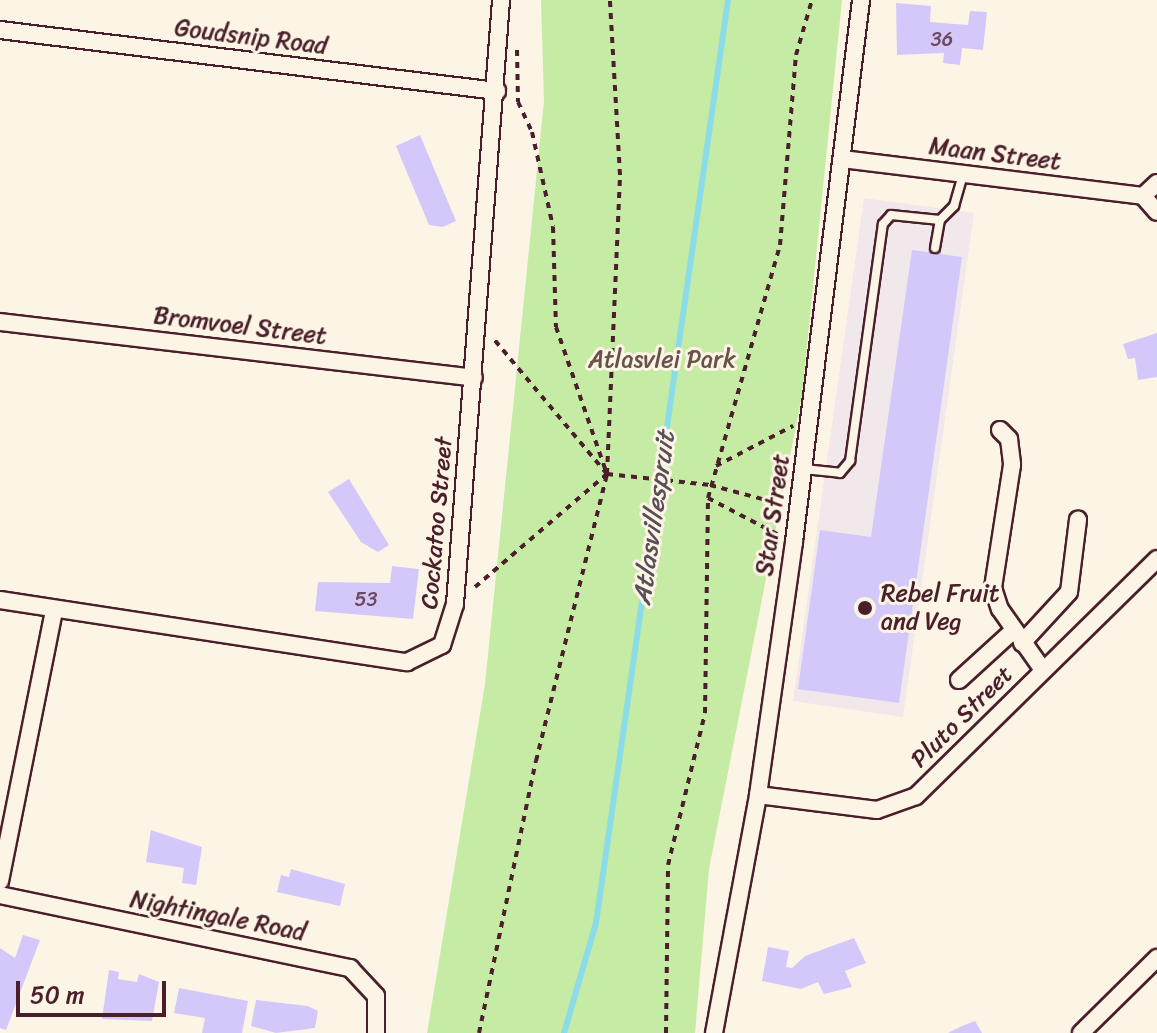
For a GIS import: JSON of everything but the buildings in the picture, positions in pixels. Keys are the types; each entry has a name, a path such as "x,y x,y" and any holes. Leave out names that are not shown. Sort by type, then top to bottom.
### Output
{"street":[{"name":"Cockatoo Street","path":"0,600 407,662 442,645 455,604 497,91 501,0"},
{"name":"Star Street","path":"714,1033 758,795 811,416 861,0"},
{"name":"Goudsnip Road","path":"0,30 497,91"},
{"name":"Maan Street","path":"842,159 1143,196"},
{"path":"1157,183 1143,196 1157,212"},
{"name":"Bromvoel Street","path":"0,322 474,378"},
{"path":"1000,430 1009,439 1012,465 993,588 1018,636 1043,670"},
{"path":"959,680 1018,636 1069,592 1078,520"},
{"name":"Pluto Street","path":"758,795 864,809 904,802 1157,559"},
{"path":"0,881 54,610"},
{"name":"Nightingale Road","path":"0,895 350,968 376,996 376,1033"},
{"path":"1081,1033 1157,958"}],"lane":[{"path":"935,248 940,220 954,206 963,174"},
{"path":"804,469 840,473 850,461 883,224 891,215 940,220"}],"path":[{"path":"479,1033 536,761 607,474 620,175 610,0"},
{"path":"666,1033 668,865 705,713 708,498 714,468 780,245 796,55 812,0"},
{"path":"518,102 532,132 553,227 556,327 607,474"},
{"path":"479,321 607,474"},
{"path":"714,468 811,416"},
{"path":"455,604 607,474 710,485 798,509"},
{"path":"708,498 794,542"}],"shaded area":[{"path":"864,198 974,213 903,717 793,701"}],"green space":[{"name":"Atlasvlei Park","path":"541,0 842,0 802,395 709,869 695,1033 427,1033 485,684 544,101"}],"waterway":[{"name":"Atlasvillespruit","path":"564,1033 596,923 728,0"}],"place":[{"name":"Rebel Fruit and Veg","path":"865,608"}]}
